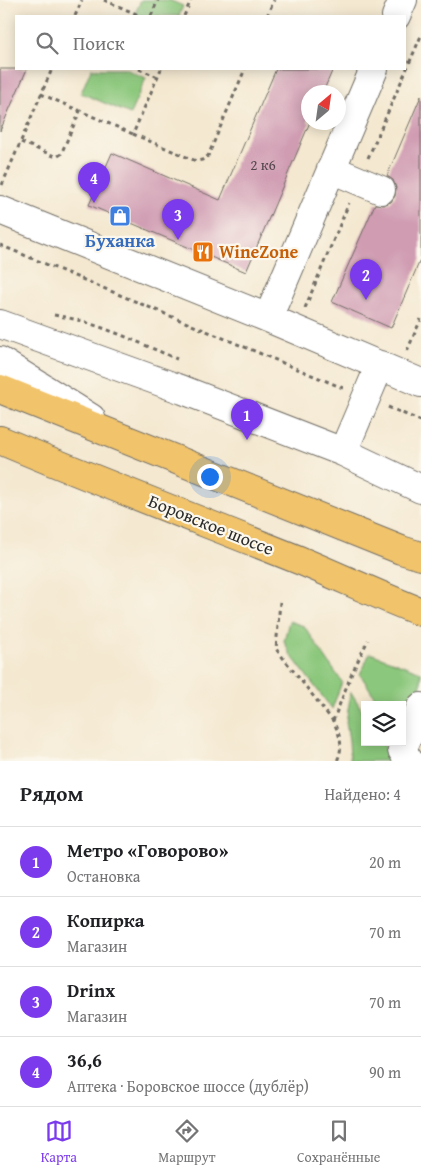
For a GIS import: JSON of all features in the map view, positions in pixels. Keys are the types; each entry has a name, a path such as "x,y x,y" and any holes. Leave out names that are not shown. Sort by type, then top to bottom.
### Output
{"main road":[{"path":"0,389 401,550 421,556"},
{"name":"Боровское шоссе","path":"0,440 78,473 301,561 421,612"}],"street":[{"path":"396,15 403,0"},
{"path":"268,318 374,70"},
{"path":"331,169 381,190"},
{"path":"0,210 268,318 421,383"},
{"path":"0,324 183,390 343,452 421,489"},
{"path":"0,361 126,440"},
{"path":"343,452 380,365"},
{"path":"409,761 402,750 421,707"}],"path":[{"path":"75,15 82,0"},
{"path":"104,0 131,14"},
{"path":"151,15 158,0"},
{"path":"184,15 191,0"},
{"path":"267,15 274,0"},
{"path":"0,190 52,70"},
{"path":"141,70 158,77"},
{"path":"133,134 161,70"},
{"path":"41,94 196,161 208,156 245,70"},
{"path":"21,142 54,156 61,154 80,111"},
{"path":"0,245 421,421"},
{"path":"406,353 421,319"},
{"path":"280,602 276,649 333,721 340,734 340,754 337,761"},
{"path":"333,721 352,673 368,640"}],"green space":[{"path":"141,0 169,0 183,6 179,15 134,15"},
{"path":"91,70 127,70 146,78 130,114 81,93"},
{"path":"289,621 304,626 342,682 332,709 290,654 284,641"},
{"path":"370,653 421,672 421,686 406,708 406,701 377,701 360,674"},
{"path":"351,692 361,708 361,746 384,746 393,761 349,761 349,740 346,722"}],"building":[{"path":"0,69 27,70 0,131"},
{"path":"276,70 333,70 326,85 301,85 301,130 307,130 246,272 89,205 112,153 220,200"},
{"path":"421,96 421,258 391,328 332,302 375,204 383,205 391,202 395,196 396,188 393,180 387,176"}],"place":[{"name":"36,6","path":"94,203"},
{"name":"Буханка","path":"120,216"},
{"name":"Drinx","path":"178,240"},
{"name":"WineZone","path":"203,252"},
{"name":"Копирка","path":"366,300"},
{"name":"Метро «Говорово»","path":"247,440"}]}
